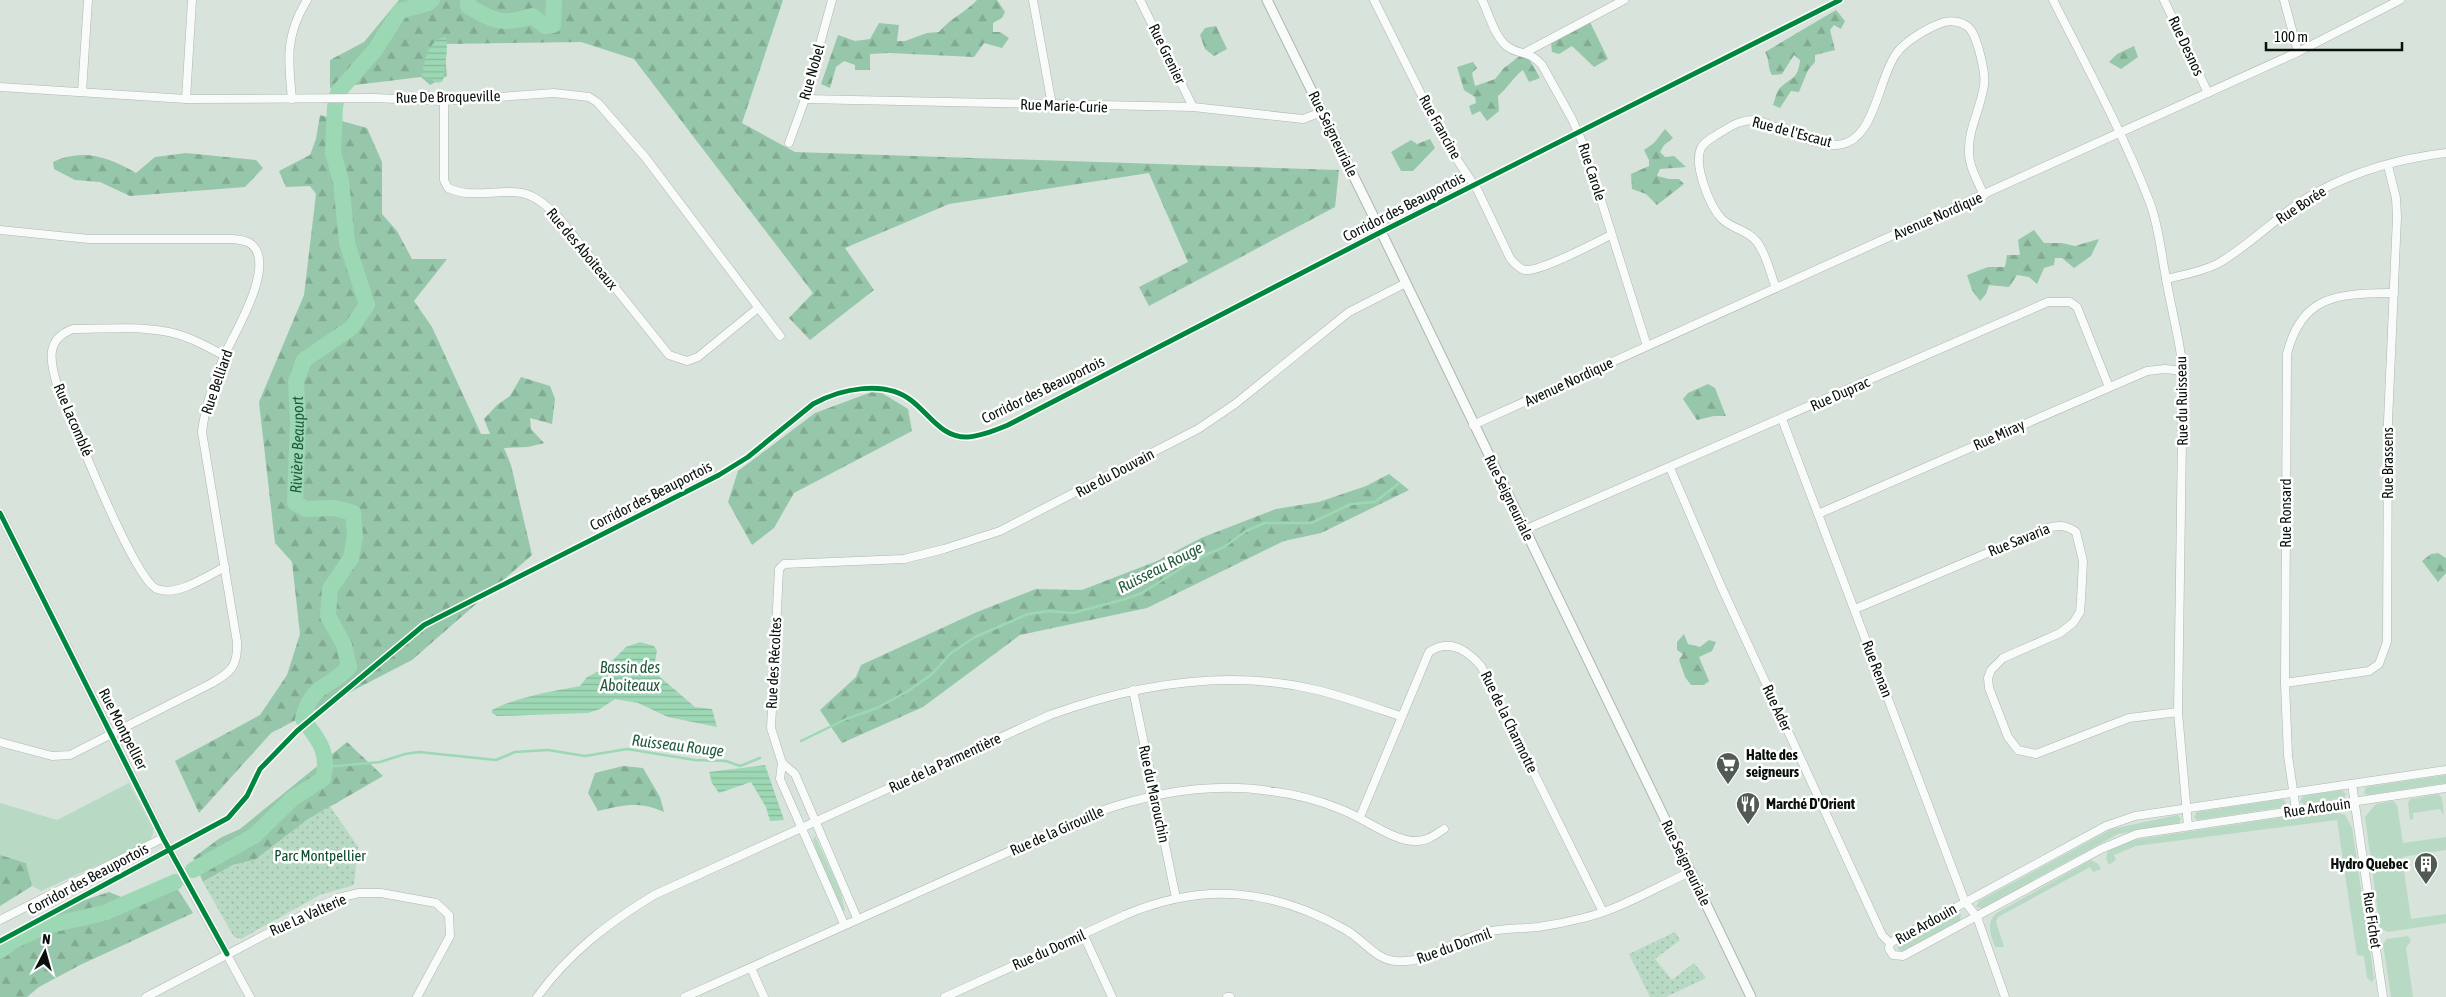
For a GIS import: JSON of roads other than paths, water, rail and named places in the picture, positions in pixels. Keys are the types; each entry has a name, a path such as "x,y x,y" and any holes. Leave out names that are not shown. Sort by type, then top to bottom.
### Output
{"street":[{"path":"82,92 88,0"},
{"path":"186,99 192,0"},
{"path":"292,100 288,65 290,36 297,17 307,0"},
{"name":"Rue Nobel","path":"789,143 805,99 832,0"},
{"path":"1033,0 1052,105"},
{"name":"Rue Grenier","path":"1140,0 1193,107"},
{"name":"Rue Seigneuriale","path":"1267,0 1751,997"},
{"name":"Rue Francine","path":"1374,0 1444,140 1478,191 1510,258 1516,265 1524,270 1544,266 1611,235"},
{"name":"Rue Carole","path":"1482,0 1503,42 1510,49 1526,52 1542,65 1572,119 1584,146 1647,346"},
{"path":"1603,0 1608,9"},
{"path":"1526,52 1624,0"},
{"name":"Rue du Ruisseau","path":"2053,0 2119,132 2150,205 2160,239 2166,279 2181,347 2183,371 2178,712 2185,809 2188,826"},
{"name":"Rue Desnos","path":"2164,0 2208,93"},
{"path":"2284,0 2298,52"},
{"name":"Avenue Nordique","path":"1473,426 2298,52 2400,0"},
{"name":"Rue de l'Escaut","path":"1776,288 1762,250 1756,240 1723,220 1716,211 1700,174 1701,149 1707,141 1738,122 1748,119 1757,120 1823,143 1834,145 1849,142 1859,136 1866,125 1890,63 1897,52 1940,23 1958,22 1965,25 1971,31 1983,66 1984,86 1969,153 1970,163 1984,195"},
{"name":"Rue De Broqueville","path":"0,87 186,99 292,100 345,98 444,101 554,93 588,97 598,103 645,157 780,336"},
{"name":"Rue Marie-Curie","path":"805,99 1193,107 1303,119 1322,112"},
{"name":"Rue des Aboiteaux","path":"444,101 444,180 448,188 466,193 522,193 547,206 560,219 669,355 687,361 698,357 758,308"},
{"name":"Rue Borée","path":"2166,279 2195,273 2217,264 2318,192 2352,176 2420,156 2446,153"},
{"name":"Rue Brassens","path":"2285,683 2369,671 2379,664 2387,642 2388,421 2396,198 2388,166"},
{"name":"Rue Belliard","path":"0,230 89,239 233,239 246,241 253,245 256,252 259,277 256,290 225,356 204,417 202,432 237,642 236,663 226,675 212,683 111,734"},
{"name":"Rue du Douvain","path":"784,564 904,559 944,549 1000,531 1198,429 1235,404 1349,312 1406,283"},
{"name":"Rue Ronsard","path":"2296,810 2288,756 2285,683 2287,354 2292,333 2304,314 2322,302 2349,294 2394,293"},
{"name":"Rue Duprac","path":"1524,530 2048,302 2070,302 2077,307 2109,387"},
{"name":"Rue Lacomblé","path":"225,356 200,343 165,331 143,328 73,330 62,333 56,339 52,353 52,368 57,385 114,518 149,584 157,589 167,591 179,589 225,567"},
{"name":"Rue Miray","path":"1818,514 2147,371 2165,369 2183,371"},
{"name":"Rue Renan","path":"1782,419 1965,902 1977,917 2005,997"},
{"name":"Rue Ader","path":"1670,468 1721,586 1882,935 1890,944"},
{"name":"Rue Montpellier","path":"0,513 163,838 250,997"},
{"name":"Rue Savaria","path":"1855,609 2044,528 2067,526 2076,532 2083,561 2080,612 2073,623 2060,633 2003,658 1990,670 1988,678 1989,688 2008,737 2018,750 2036,754 2128,718 2178,712"},
{"name":"Rue des Récoltes","path":"784,564 779,569 771,728 782,763 780,779 800,829 844,924"},
{"name":"Rue de la Charmotte","path":"1360,817 1400,716 1429,652 1436,647 1448,645 1460,648 1470,654 1481,666 1602,912"},
{"name":"Rue de la Parmentière","path":"537,997 555,972 585,942 619,916 654,896 1050,715 1093,699 1133,690 1190,681 1224,679 1263,681 1315,689 1400,716"},
{"name":"Rue du Marouchin","path":"1133,690 1176,898"},
{"path":"0,742 52,756 70,754 111,734"},
{"name":"Rue des Récoltes","path":"782,763 795,774 857,918"},
{"name":"Rue Ardouin","path":"2446,770 2135,816 2106,826 1890,944 1889,948 1893,955 1903,956 2122,838 2188,826 2355,803 2446,788"},
{"name":"Rue Fichet","path":"2352,784 2383,997"},
{"name":"Rue de la Girouille","path":"685,997 857,918 1095,813 1130,800 1211,788 1270,791 1322,803 1360,817 1406,840 1428,839 1444,829"},
{"path":"0,920 163,838"},
{"name":"Rue du Dormil","path":"945,997 1152,904 1176,898 1207,894 1236,894 1289,903 1316,913 1349,931 1379,955 1393,961 1409,962 1428,957 1482,933 1538,927 1584,918 1602,912 1690,872"},
{"name":"Rue La Valterie","path":"146,997 338,898 359,893 381,893 436,902 449,915 451,924 450,936 418,997"},
{"path":"1084,934 1112,997"},
{"path":"751,968 764,997"}],"water":[{"path":"446,37 447,53 443,81 438,83 422,76 426,57 431,46"},
{"name":"Bassin des Aboiteaux","path":"640,642 654,646 657,651 653,671 695,707 712,709 717,727 668,717 638,703 615,699 600,709 588,713 497,716 492,713 492,710 524,698 580,686 587,677 605,668 626,647"},
{"path":"765,765 784,820 770,821 766,807 751,782 719,793 712,783 709,772"}],"waterway":[{"name":"Rivière Beauport","path":"193,870 254,836 293,798 323,779 325,769 324,753 318,740 303,719 311,698 316,692 341,675 349,667 344,645 328,616 330,589 351,558 355,536 353,513 335,508 306,509 295,503 298,422 296,381 304,360 351,328 367,305 347,243 341,181 333,153 335,107 338,92 375,50 400,11 428,3 432,0"},
{"name":"Rivière Beauport","path":"468,0 468,6 492,18 513,21 532,16 545,26 553,25 554,0"},
{"name":"Ruisseau Rouge","path":"801,741 846,719 877,708 908,691 932,674 951,653 975,637 1028,614 1049,611 1073,613 1125,599 1142,593 1194,560 1224,547 1246,531 1265,523 1311,523 1351,504 1375,502 1398,484"},
{"name":"Ruisseau Rouge","path":"326,767 380,762 405,754 419,752 496,760 515,752 548,750 585,756 627,749 695,760 726,761 740,766 760,758"},
{"name":"Rivière Beauport","path":"0,951 13,941 46,926 104,913 175,882"}],"place":[{"name":"Halte des seigneurs","path":"1728,785"},
{"name":"Marché D'Orient","path":"1748,825"},
{"name":"Hydro Quebec","path":"2426,885"}],"park label":[{"name":"Parc Montpellier","path":"320,856"}]}
